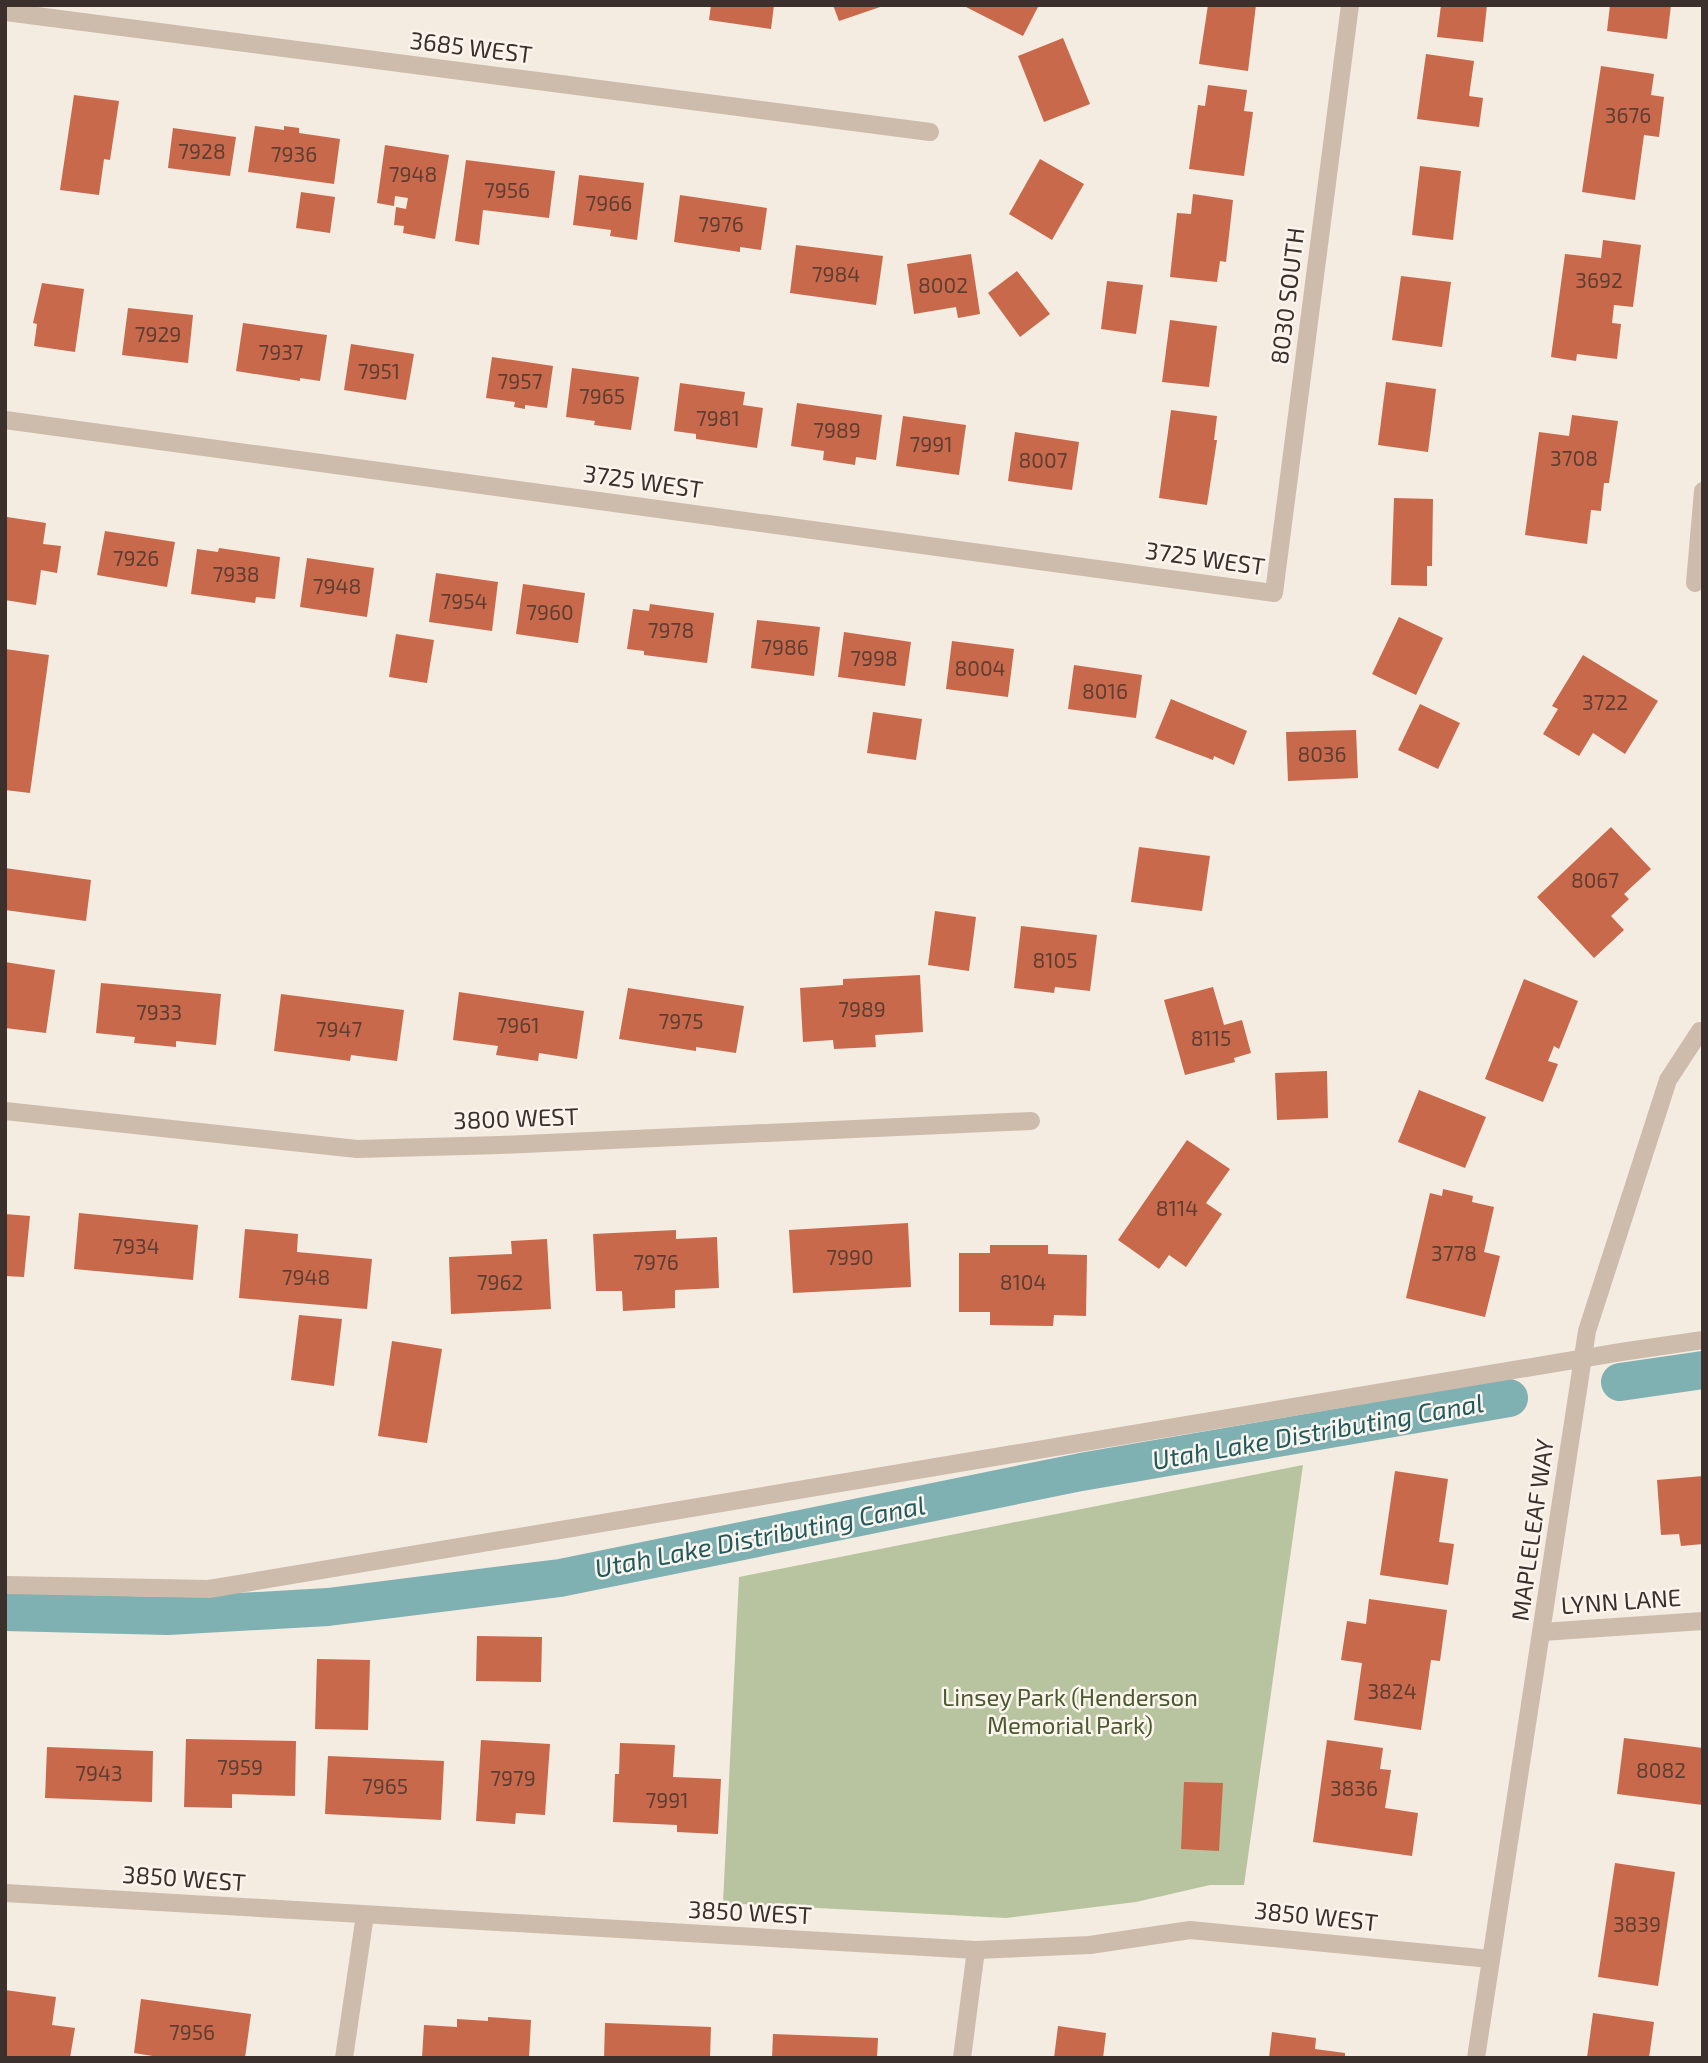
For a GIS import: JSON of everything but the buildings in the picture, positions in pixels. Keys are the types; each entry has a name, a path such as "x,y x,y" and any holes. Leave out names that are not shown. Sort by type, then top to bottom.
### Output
{"street":[{"path":"5,18 7,5"},
{"name":"8030 SOUTH","path":"1274,593 1350,5"},
{"name":"3685 WEST","path":"6,12 930,132"},
{"name":"3725 WEST","path":"5,420 1274,593"},
{"path":"1695,583 1703,491"},
{"name":"MAPLELEAF WAY","path":"1476,2058 1587,1331 1668,1080 1700,1031 1703,1031"},
{"name":"3800 WEST","path":"5,1111 357,1149 514,1145 1031,1122"},
{"path":"5,1585 209,1589 1703,1340"},
{"name":"LYNN LANE","path":"1542,1632 1703,1621"},
{"name":"3850 WEST","path":"5,1893 976,1950 1090,1945 1190,1930 1490,1959"},
{"path":"344,2058 365,1915"},
{"path":"962,2058 976,1950"}],"green space":[{"name":"Linsey Park (Henderson Memorial Park)","path":"1303,1465 1244,1885 1210,1885 1136,1902 1006,1918 723,1903 739,1577"}],"waterway":[{"name":"Utah Lake Distributing Canal","path":"1620,1382 1703,1370"},
{"name":"Utah Lake Distributing Canal","path":"5,1612 168,1616 328,1607 560,1578 1081,1472 1509,1398"}]}
